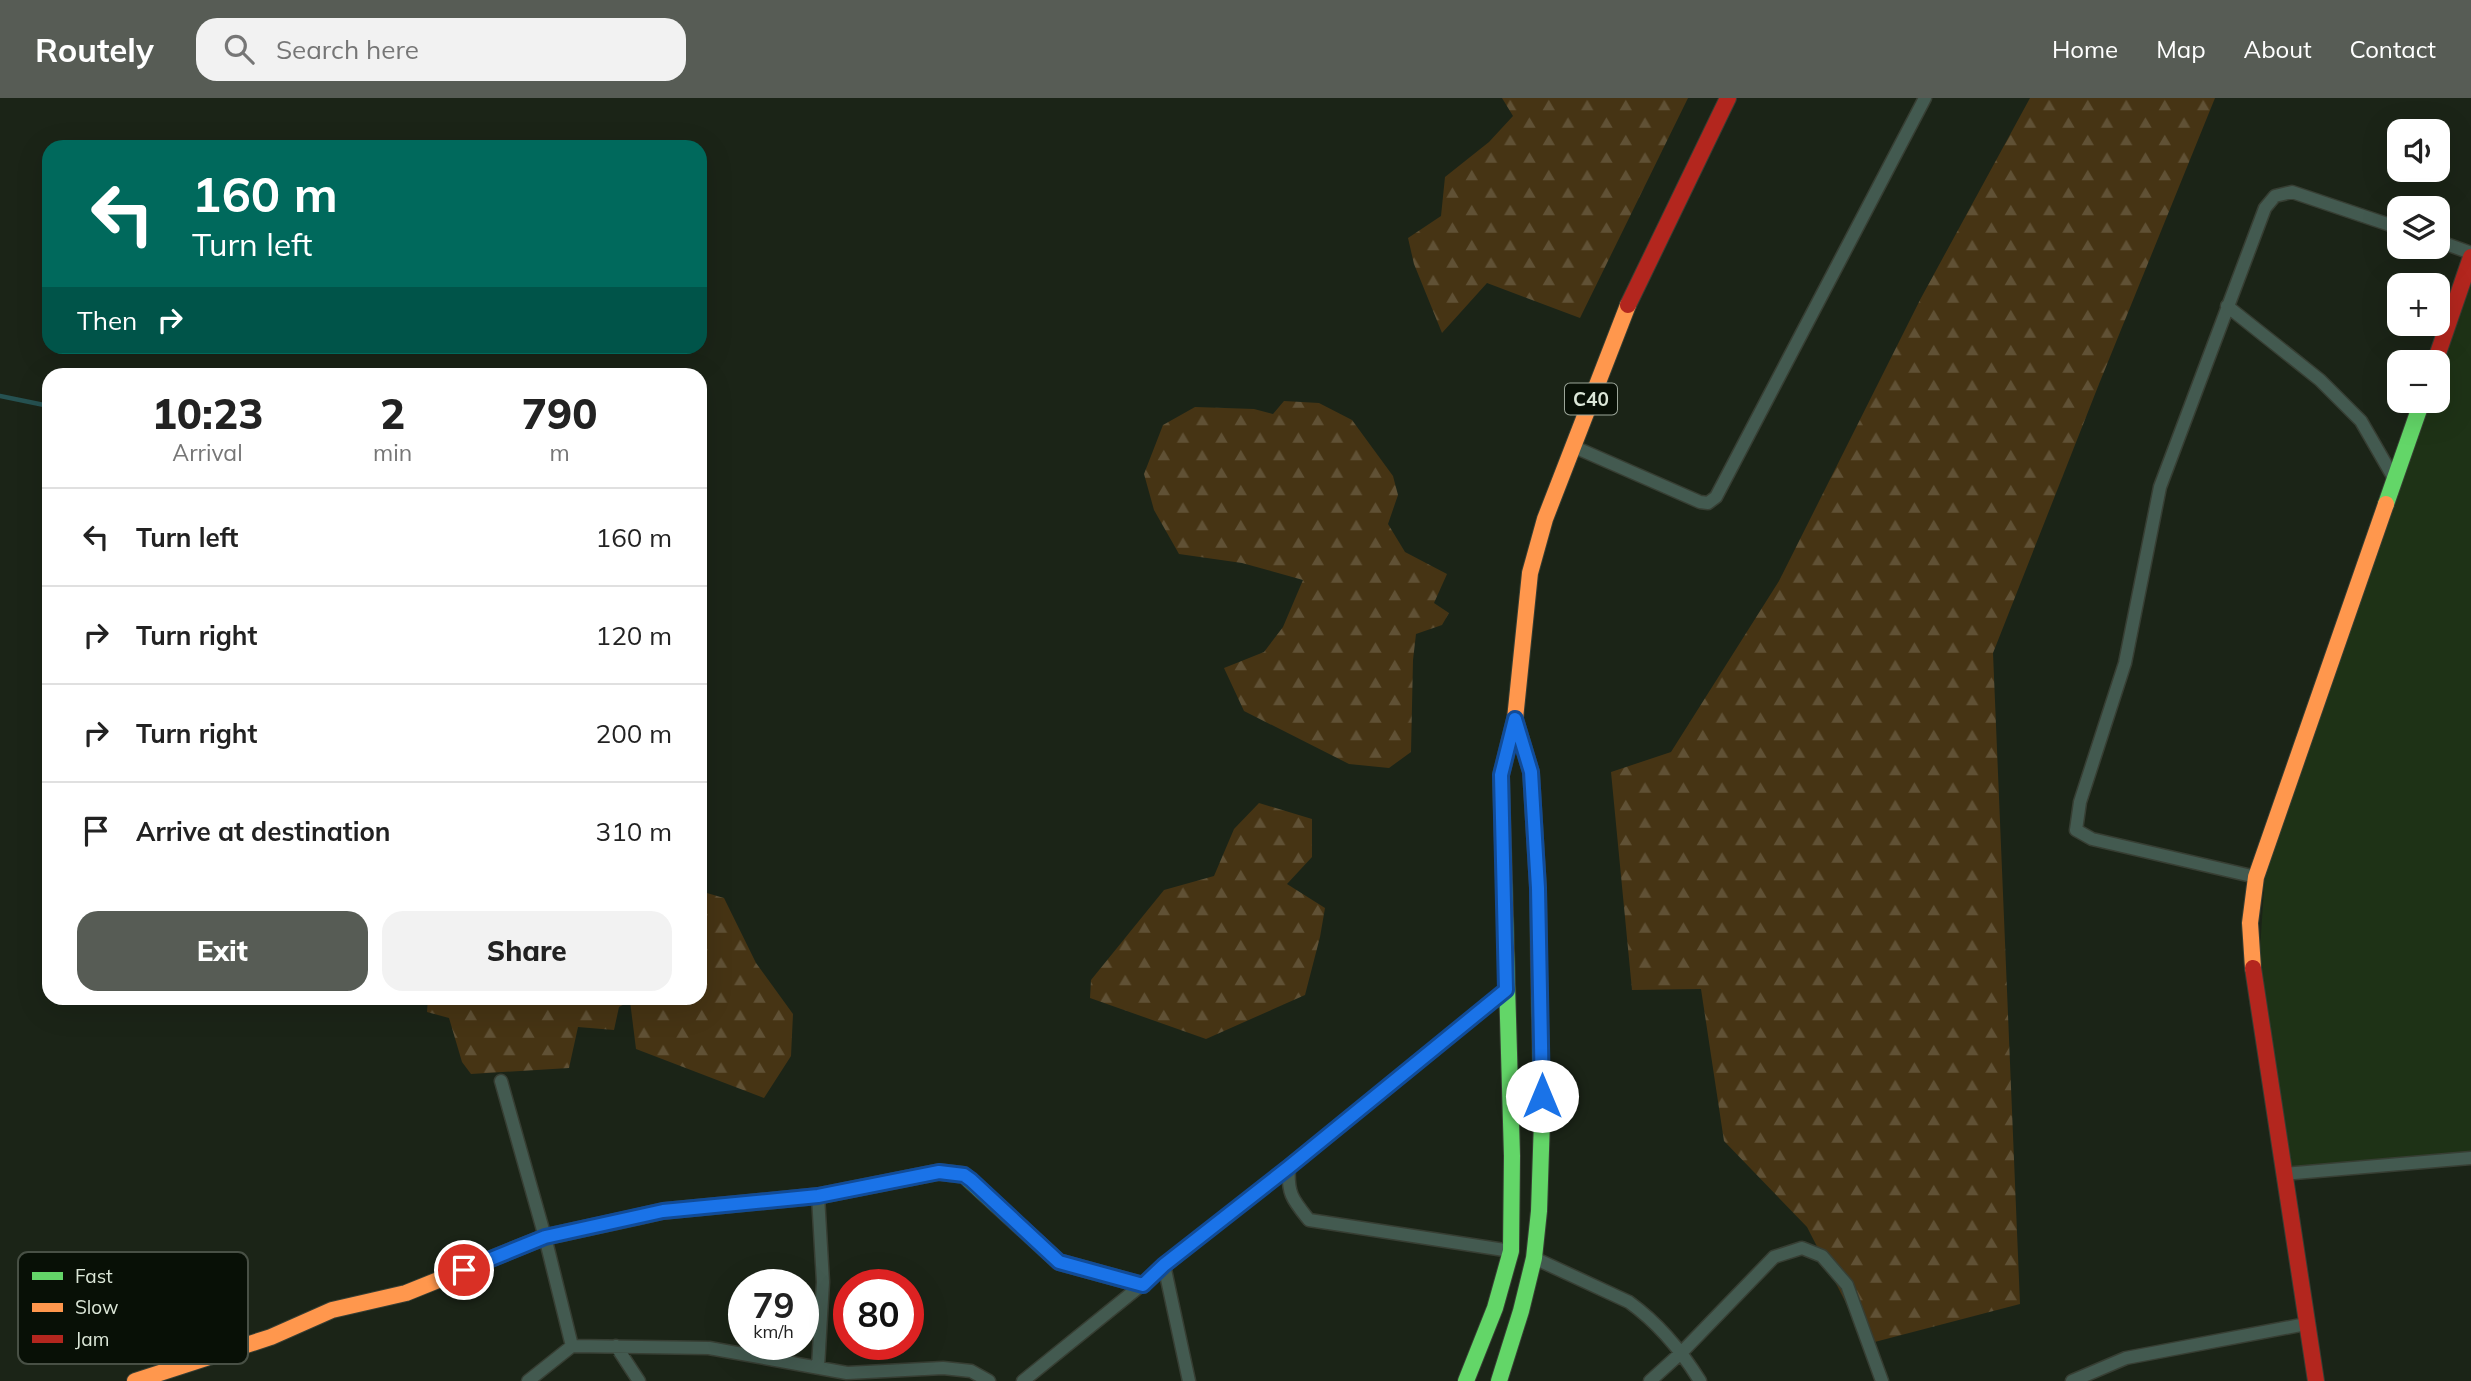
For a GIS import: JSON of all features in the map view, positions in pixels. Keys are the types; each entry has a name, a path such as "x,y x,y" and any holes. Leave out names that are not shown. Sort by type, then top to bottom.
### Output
{"main road":[{"name":"C40","path":"1466,1381 1495,1308 1511,1251 1512,1156 1501,775 1515,719 1530,573 1545,519 1622,317 1728,98"},
{"path":"2439,350 2471,255"},
{"path":"2316,1381 2253,971 2250,923 2256,877 2418,413"},
{"name":"C40","path":"1499,1381 1534,1258 1541,1155 1541,1000 1533,798 1531,772 1515,719"},
{"path":"1512,1156 1541,1155"},
{"path":"248,1344 332,1310 407,1293 545,1237 663,1211 818,1196 939,1172 964,1175 1059,1262 1143,1285"},
{"path":"135,1381 186,1364"}],"street":[{"path":"1572,446 1700,502 1708,502 1716,497 1925,98"},
{"path":"2256,877 2092,839 2076,830 2080,802 2125,663 2160,487 2265,208 2275,196 2292,192 2387,224"},
{"path":"2450,246 2471,255"},
{"path":"2227,306 2320,380 2361,422 2395,480"},
{"path":"1023,1381 1506,990"},
{"path":"502,1081 572,1346"},
{"path":"2284,1174 2471,1158"},
{"path":"1289,1167 1290,1194 1310,1220 1511,1251"},
{"path":"818,1196 824,1282 818,1367"},
{"path":"1650,1381 1682,1352 1774,1256 1802,1248 1822,1256 1847,1285 1882,1381"},
{"path":"1534,1258 1629,1302 1642,1311 1682,1352 1700,1381"},
{"path":"1164,1265 1189,1381"},
{"path":"2072,1381 2126,1358 2306,1324"},
{"path":"528,1381 572,1346 616,1346 709,1348 847,1373 943,1368 971,1371 989,1381"},
{"path":"616,1346 639,1381"}],"shaded area":[{"path":"2471,272 2471,1154 2287,1169 2259,964 2265,874 2421,413 2450,413 2450,350 2443,350"}],"green space":[{"path":"1502,98 1688,98 1580,318 1487,283 1442,333 1414,264 1408,238 1441,216 1445,177 1489,142 1513,116"},
{"path":"2030,98 2215,98 1993,653 2020,1304 1867,1344 1807,1227 1724,1141 1701,989 1632,990 1611,772 1671,752 1779,581 1921,298"},
{"path":"1284,401 1319,403 1352,420 1393,476 1398,495 1388,524 1405,552 1447,574 1434,603 1449,613 1442,625 1416,634 1411,752 1389,768 1349,764 1244,711 1224,668 1264,652 1283,627 1303,580 1242,563 1179,554 1154,510 1144,474 1163,425 1195,407 1254,409 1273,414"},
{"path":"1259,803 1312,819 1312,857 1287,884 1325,908 1305,995 1206,1039 1090,998 1091,980 1164,890 1214,876 1234,829"},
{"path":"707,893 724,898 756,963 793,1014 791,1056 764,1098 636,1049 630,1005 707,1005"},
{"path":"428,1005 623,1005 619,1007 614,1030 578,1027 569,1068 471,1074 462,1062 449,1018 427,1012"}],"waterway":[{"path":"0,396 42,405"}],"traffic: fast":[{"path":"2386,504 2418,413"},
{"path":"1466,1381 1495,1308 1511,1251 1512,1156 1502,812"},
{"path":"1499,1381 1534,1258 1539,1211 1542,1120 1539,970"},
{"path":"637,1217 663,1211 818,1196 939,1172 964,1175 1059,1262 1143,1285"}],"traffic: slow":[{"path":"1502,812 1501,775 1515,719 1530,573 1545,519 1628,305"},
{"path":"2253,968 2250,923 2256,877 2386,504"},
{"path":"248,1344 332,1310 406,1293 545,1237 637,1217"},
{"path":"135,1381 188,1364"}],"traffic: jam":[{"path":"1628,305 1728,98"},
{"path":"2439,350 2471,257"},
{"path":"1515,719 1531,772 1538,888 1539,970"},
{"path":"2253,968 2316,1381"}],"route":[{"path":"464,1270 545,1237 663,1211 818,1196 939,1172 964,1175 971,1180 1059,1262 1143,1285 1164,1265 1506,990 1501,775 1515,719 1531,772 1538,888 1542,1096"}]}
